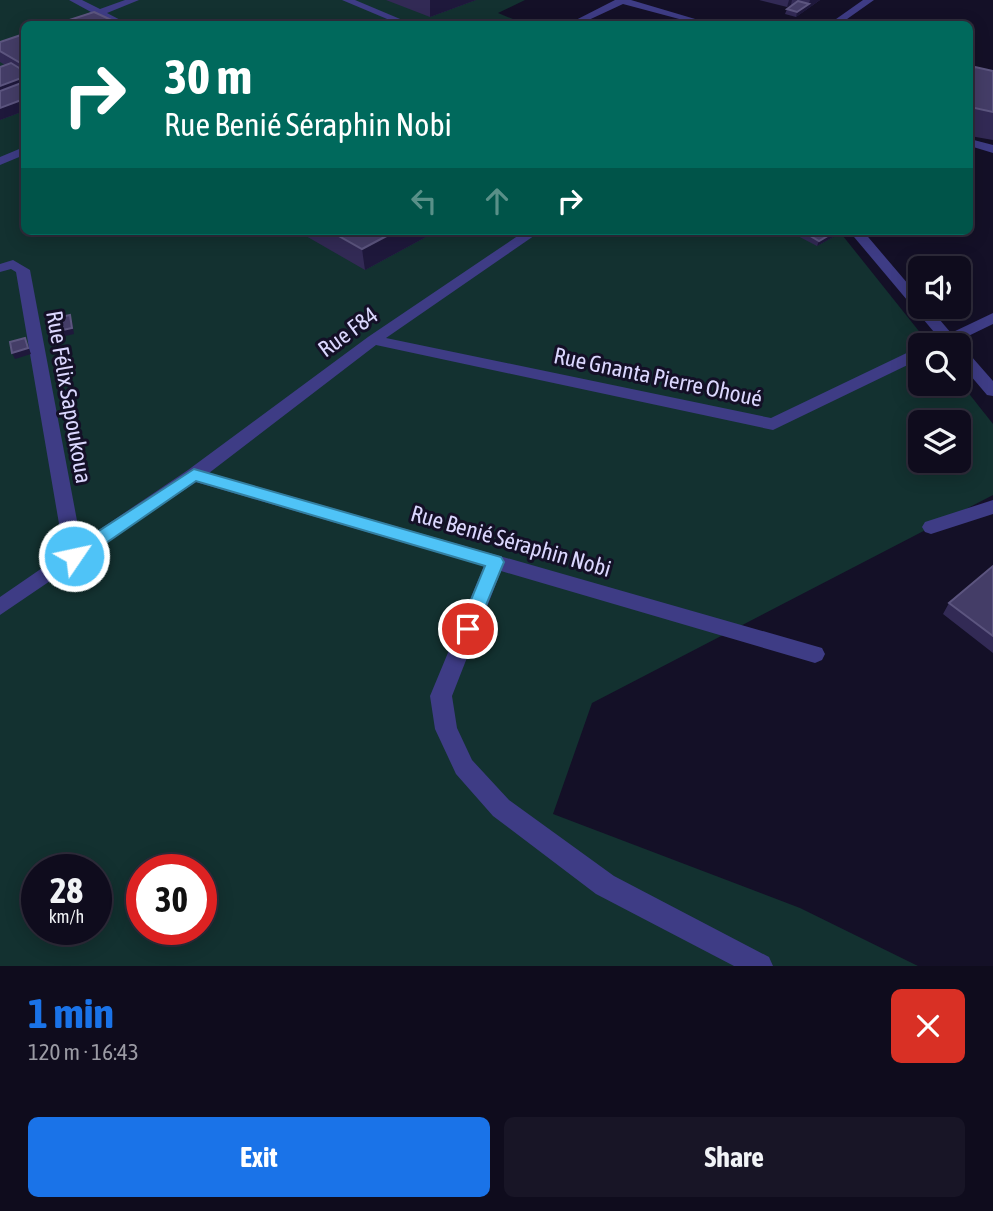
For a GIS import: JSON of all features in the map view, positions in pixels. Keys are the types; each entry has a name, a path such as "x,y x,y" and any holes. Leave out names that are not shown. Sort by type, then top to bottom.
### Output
{"street":[{"path":"74,0 117,21"},
{"path":"74,21 134,0"},
{"path":"347,0 400,21"},
{"path":"579,21 621,0 696,21"},
{"path":"838,21 869,0"},
{"path":"973,145 993,149"},
{"path":"0,161 21,152"},
{"name":"Rue F84","path":"0,607 194,475 373,341 528,235"},
{"path":"859,235 940,333"},
{"name":"Rue Félix Sapoukoua","path":"0,268 13,264 23,270 74,556"},
{"path":"969,333 993,318"},
{"name":"Rue Gnanta Pierre Ohoué","path":"373,341 773,424 908,359"},
{"path":"971,367 993,391"},
{"name":"Rue Benié Séraphin Nobi","path":"194,475 815,654"},
{"path":"931,527 993,507"},
{"path":"495,562 441,696 446,729 464,767 501,808 605,885 760,966"}],"green space":[{"path":"0,0 525,0 498,13 518,21 21,21 21,235 842,235 920,333 908,333 908,396 971,396 993,424 993,495 592,703 553,814 800,908 918,966 0,966"}],"building":[{"path":"798,1 809,4 797,12 787,9"},
{"path":"94,12 114,21 66,21"},
{"path":"21,35 21,63 0,51 0,42"},
{"path":"11,63 21,69 21,78 0,86 0,67"},
{"path":"975,67 993,71 993,112 973,108"},
{"path":"21,83 21,100 0,108 0,91"},
{"path":"337,235 388,235 362,249"},
{"path":"809,235 829,235 819,241"},
{"path":"70,315 72,328 58,331 56,318"},
{"path":"25,338 28,348 12,353 10,342"},
{"path":"993,566 993,636 949,603"}],"route":[{"path":"74,556 194,475 495,562 468,629"}]}
